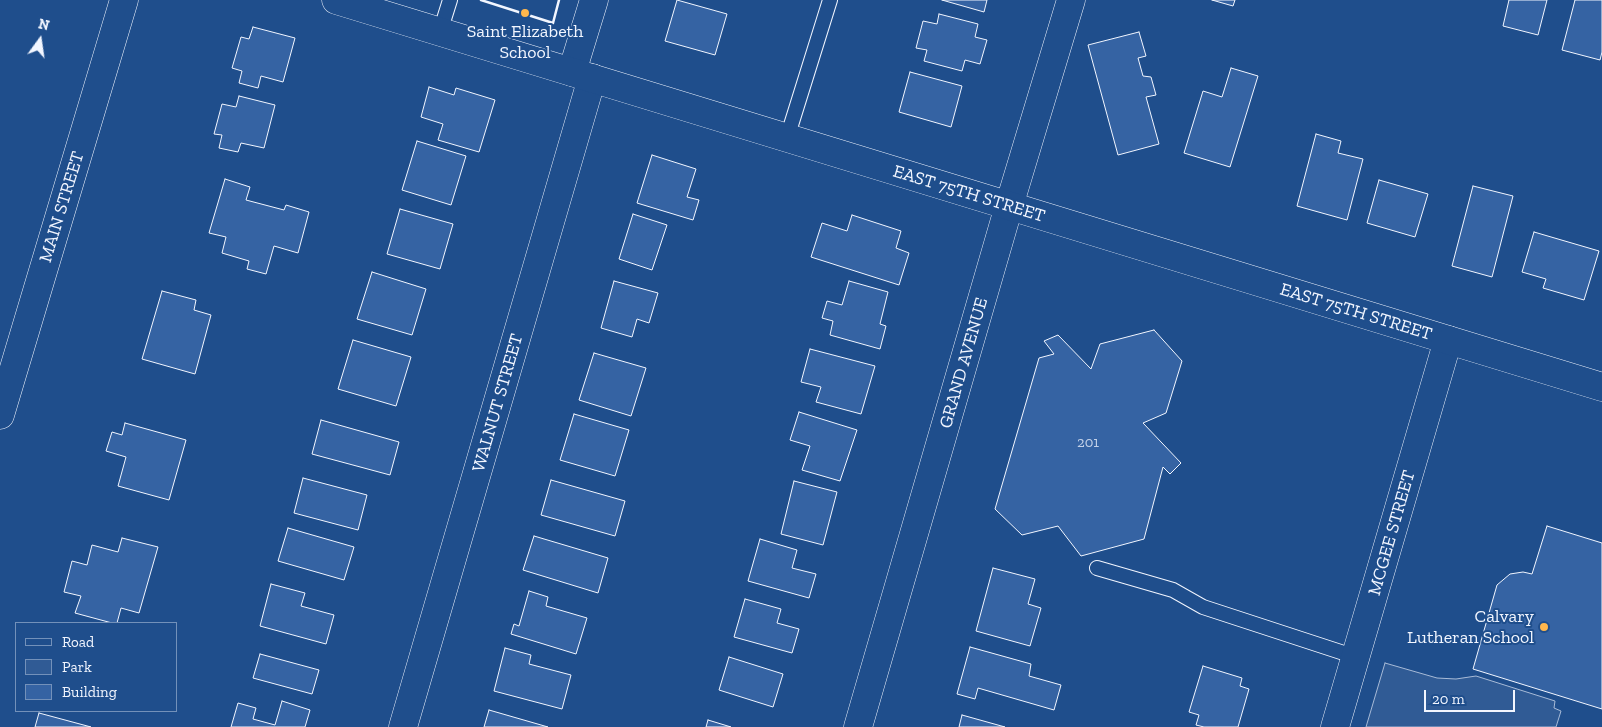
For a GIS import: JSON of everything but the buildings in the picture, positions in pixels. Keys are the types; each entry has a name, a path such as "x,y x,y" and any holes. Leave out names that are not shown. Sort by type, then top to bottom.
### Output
{"street":[{"name":"MAIN STREET","path":"0,415 124,0"},
{"name":"EAST 75TH STREET","path":"336,0 1602,387"},
{"name":"WALNUT STREET","path":"403,727 582,75 594,0"},
{"name":"GRAND AVENUE","path":"858,727 1009,206 1071,0"},
{"name":"MCGEE STREET","path":"1335,727 1448,340"}],"lane":[{"path":"440,32 450,0"},
{"path":"787,138 830,0"},
{"path":"1097,568 1173,590 1202,607 1356,656"}],"green space":[{"path":"1385,663 1437,678 1456,679 1476,676 1555,701 1554,708 1561,711 1556,727 1366,727"}],"wall":[{"path":"481,0 553,23 559,0"}],"place":[{"name":"Saint Elizabeth School","path":"525,13"},
{"name":"Calvary Lutheran School","path":"1544,627"}]}
